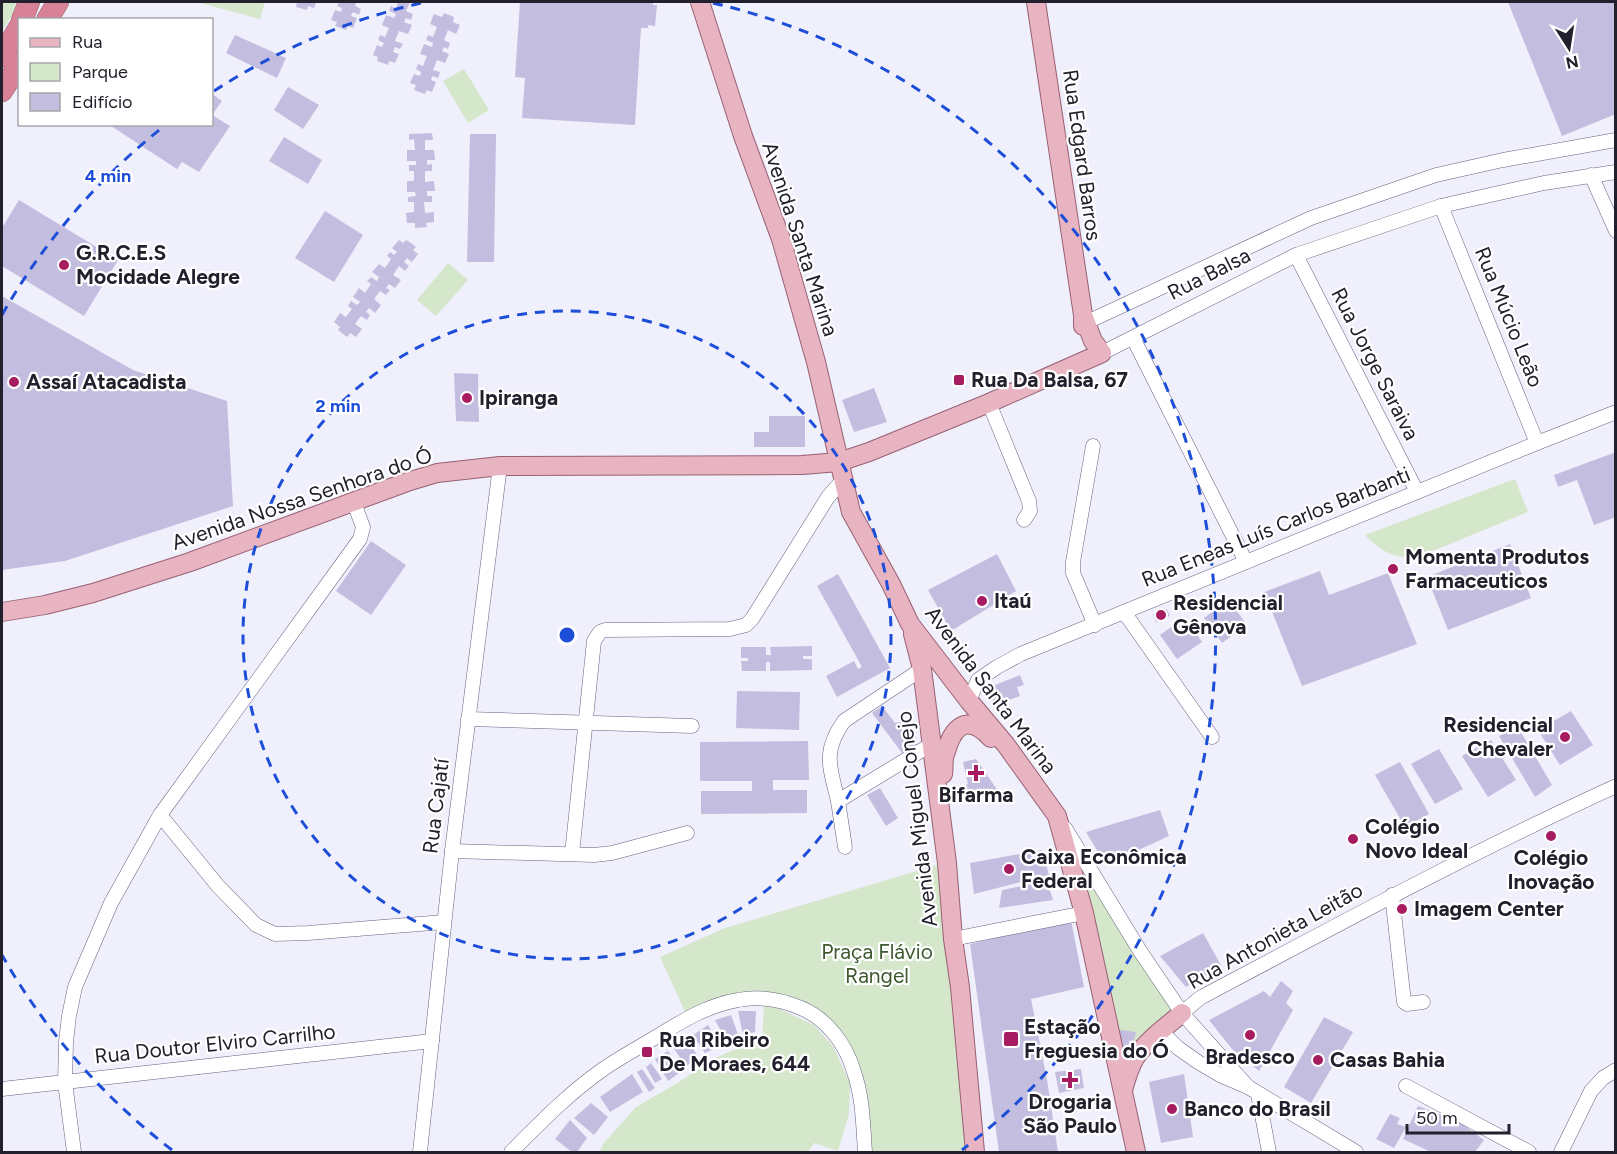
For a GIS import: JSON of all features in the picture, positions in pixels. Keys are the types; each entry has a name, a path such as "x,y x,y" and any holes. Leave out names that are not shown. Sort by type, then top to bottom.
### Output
{"highway":[{"path":"23,18 29,2"},
{"path":"48,18 58,2"},
{"path":"2,56 18,29"},
{"path":"2,91 18,66"}],"main road":[{"name":"Avenida Santa Marina","path":"700,2 740,126 781,239 816,362 851,512 891,584 910,624 1006,745 1057,816"},
{"name":"Rua Edgard Barros","path":"1036,2 1084,319 1082,363"},
{"name":"Rua Edgard Barros","path":"1084,319 1093,341 1102,353"},
{"name":"Rua Balsa","path":"841,471 869,452 989,403 1102,353"},
{"name":"Avenida Nossa Senhora do Ó","path":"2,612 45,605 93,593 190,562 437,473 500,466 802,465 841,471"},
{"name":"Avenida Miguel Conejo","path":"910,624 922,669 947,863 975,1152"},
{"path":"937,785 944,774 944,758 950,739 964,724 973,724 983,730 995,743 1006,745"},
{"path":"1057,816 1084,914 1136,1152"},
{"path":"1123,1090 1128,1072 1144,1046 1182,1014"}],"street":[{"name":"Rua Balsa","path":"1084,319 1311,218 1426,178 1503,160 1616,140"},
{"name":"Rua Balsa","path":"1102,353 1296,255 1441,206 1534,185 1616,172"},
{"path":"1591,175 1616,231"},
{"name":"Rua Múcio Leão","path":"1441,206 1537,443"},
{"name":"Rua Jorge Saraiva","path":"1296,255 1417,492"},
{"path":"1133,338 1246,562"},
{"path":"989,403 1029,501 1030,511 1024,520"},
{"name":"Rua Eneas Luís Carlos Barbanti","path":"969,701 978,680 1021,654 1616,412"},
{"path":"1093,446 1073,573 1095,625"},
{"name":"Rua Cajatí","path":"416,1152 432,1041 452,851 500,466"},
{"path":"572,854 594,641 600,632 605,630 730,629 746,625 752,619 828,497 841,471"},
{"path":"74,1152 66,1082 66,1042 69,1016 75,987 111,903 160,815 360,539 363,527 354,503"},
{"path":"1124,612 1212,737"},
{"path":"845,846 829,763 830,746 844,721 922,669"},
{"path":"468,719 692,726"},
{"path":"838,801 932,744"},
{"name":"Rua Antonieta Leitão","path":"1182,1014 1200,998 1392,895 1616,786"},
{"path":"160,815 218,886 256,925 275,934 444,922"},
{"name":"Avenida Santa Marina","path":"1057,816 1140,951 1182,1014 1253,1090"},
{"path":"452,851 594,855 687,833"},
{"path":"1392,895 1404,1002 1407,1004 1423,1002"},
{"path":"953,939 1084,914"},
{"path":"511,1152 548,1115 602,1070 688,1018 713,1007 739,1000 768,999 791,1004 811,1012 830,1027 843,1045 854,1070 862,1101 863,1149"},
{"name":"Avenida Santa Marina","path":"1161,1031 1178,1048 1198,1062 1253,1090 1356,1152"},
{"name":"Rua Doutor Elviro Carrilho","path":"2,1089 432,1041"},
{"path":"1561,1152 1591,1091 1603,1078 1616,1070"},
{"path":"1406,1086 1529,1152"},
{"path":"1253,1090 1269,1152"},
{"path":"522,1152 532,1132"}],"green space":[{"path":"2,2 16,2 13,14 2,31"},
{"path":"197,2 265,2 260,19"},
{"path":"464,69 489,110 468,123 443,81"},
{"path":"448,263 468,280 436,316 417,300"},
{"path":"1515,479 1528,512 1418,557 1403,557 1389,553 1365,535"},
{"name":"Praça Flávio Rangel","path":"944,863 975,1152 859,1152 854,1070 811,1012 767,1003 814,1025 833,1046 850,1083 849,1114 838,1151 814,1143 808,1152 599,1152 604,1143 636,1107 715,1058 743,1046 762,1042 764,1002 739,1000 688,1018 660,957 725,928"},
{"path":"1082,887 1101,887 1182,1013 1161,1031 1123,1090"}],"building":[{"path":"297,2 316,2 314,8 308,6 307,10 296,7"},
{"path":"339,2 356,2 355,6 361,9 359,15 353,12 351,16 357,18 353,28 348,26 346,30 335,26 337,22 331,20 335,10 341,12 342,8 337,6"},
{"path":"398,2 410,2 406,11 413,14 411,20 406,18 404,22 412,25 408,34 399,31 395,41 403,44 400,49 395,47 393,52 399,54 395,63 389,61 388,65 377,61 378,57 373,55 377,45 382,47 384,43 378,40 380,35 385,37 389,28 382,25 386,15 394,18 396,14 389,11 391,6 396,8"},
{"path":"520,2 653,2 653,5 657,5 655,26 648,25 648,28 641,28 635,125 522,118 525,78 515,77"},
{"path":"1508,2 1616,2 1616,114 1562,136"},
{"path":"444,13 454,17 453,22 460,25 456,34 448,30 444,40 450,43 448,49 444,47 442,51 449,54 445,63 437,60 433,70 440,72 438,78 432,76 431,80 436,82 432,92 427,90 425,94 414,90 416,85 410,83 414,74 420,76 421,72 416,69 418,64 423,66 427,56 420,54 424,44 432,47 433,43 426,40 428,35 433,37 437,27 430,24 434,14 442,17"},
{"path":"235,35 286,58 277,78 226,53"},
{"path":"288,87 319,105 303,129 274,110"},
{"path":"213,95 222,101 213,114"},
{"path":"213,116 230,126 199,172 182,162 177,169 111,126 213,126"},
{"path":"432,133 433,140 425,140 425,150 434,150 435,160 427,160 427,165 432,164 432,171 425,171 425,182 434,181 435,191 427,191 427,196 432,196 432,202 424,202 425,213 434,212 434,222 426,223 427,227 415,228 415,223 407,223 406,213 414,212 414,202 408,202 408,197 416,196 415,192 407,192 407,181 414,181 414,171 409,171 409,165 416,165 416,161 407,161 407,150 415,150 414,139 409,140 409,134"},
{"path":"470,134 496,134 494,262 467,262"},
{"path":"284,137 322,160 308,184 269,161"},
{"path":"19,200 118,260 84,316 2,266 2,228"},
{"path":"325,211 363,235 334,282 295,258"},
{"path":"399,240 403,243 406,240 411,243 416,247 413,250 418,254 412,262 407,258 404,262 409,266 405,271 399,266 393,275 401,280 395,288 389,284 386,288 390,290 386,295 380,291 374,299 381,305 375,313 369,308 366,312 370,315 367,320 361,316 355,324 362,329 356,337 350,333 347,337 338,330 340,327 334,322 340,313 346,317 352,309 348,306 351,301 357,305 360,302 353,297 359,288 365,293 371,284 367,281 371,277 377,281 379,277 372,272 379,264 385,268 391,259 387,256 390,252 394,255 397,252 392,248"},
{"path":"2,296 133,370 227,401 233,506 65,561 2,570"},
{"name":"Ipiranga","path":"454,373 478,374 479,422 456,421"},
{"path":"874,388 887,422 854,432 842,400"},
{"path":"769,416 805,416 805,447 754,447 754,432 769,432"},
{"path":"1616,452 1616,517 1594,525 1577,480 1558,487 1554,475"},
{"path":"371,541 406,565 371,615 336,591"},
{"path":"1510,544 1531,598 1448,630 1427,577"},
{"path":"997,554 1016,591 951,631 928,590"},
{"path":"1320,571 1329,595 1388,573 1417,644 1302,686 1264,592"},
{"path":"838,574 890,668 837,697 826,676 854,661 858,669 862,667 817,586"},
{"path":"1229,600 1247,625 1222,643 1204,618"},
{"name":"Residencial Gênova","path":"1167,609 1170,616 1156,622 1153,614"},
{"path":"1185,617 1202,642 1177,659 1160,635"},
{"path":"812,646 812,656 803,656 803,659 812,659 812,670 770,671 770,662 766,662 766,671 742,671 741,661 748,661 748,658 741,658 741,647 766,647 766,655 771,655 770,647"},
{"path":"1020,675 1024,685 1017,687 1020,696 994,705 988,688"},
{"path":"737,691 800,692 799,730 736,728"},
{"path":"882,706 895,723 913,719 918,749 905,757 872,713"},
{"name":"Residencial Chevaler","path":"1571,711 1593,745 1560,765 1538,730"},
{"path":"1518,727 1552,785 1535,797 1499,736"},
{"path":"1491,740 1516,780 1488,797 1462,756"},
{"path":"808,741 809,780 773,780 773,790 807,790 807,813 701,814 701,791 752,791 752,781 700,781 700,742"},
{"path":"1439,749 1463,789 1435,804 1411,764"},
{"name":"Bifarma","path":"976,759 998,791 962,802 960,788 968,784 963,762"},
{"path":"1400,762 1429,814 1405,827 1375,775"},
{"path":"880,788 898,818 886,826 867,795"},
{"path":"1160,810 1169,836 1106,865 1086,832"},
{"name":"Caixa Econômica Federal","path":"1042,850 1049,875 974,894 970,863"},
{"path":"1047,881 1053,900 999,908 1002,890"},
{"name":"Estação Freguesia do Ó","path":"1071,920 1084,987 1031,999 1058,1152 999,1152 970,944"},
{"path":"1203,933 1222,967 1186,987 1160,956"},
{"name":"Bradesco","path":"1281,981 1293,991 1286,1003 1293,1010 1259,1071 1232,1049 1209,1020 1264,991 1270,997"},
{"path":"738,1011 756,1011 755,1032 743,1035"},
{"path":"731,1015 739,1037 726,1040 715,1020"},
{"name":"Casas Bahia","path":"1324,1017 1353,1032 1311,1103 1284,1087"},
{"path":"708,1025 720,1046 705,1053 693,1035"},
{"path":"1113,1029 1136,1032 1133,1044 1118,1052"},
{"path":"686,1037 699,1058 686,1066 672,1046"},
{"path":"668,1051 682,1071 668,1081 655,1059"},
{"path":"651,1063 662,1079 655,1083 646,1067"},
{"path":"642,1069 655,1088 649,1092 637,1072"},
{"name":"Drogaria São Paulo","path":"1081,1069 1084,1088 1059,1093 1055,1072"},
{"path":"632,1074 643,1092 610,1112 600,1097"},
{"name":"Banco do Brasil","path":"1184,1074 1193,1137 1161,1143 1149,1082"},
{"path":"591,1103 608,1117 594,1135 574,1118"},
{"path":"1418,1106 1458,1121 1484,1140 1475,1152 1431,1152 1403,1139"},
{"path":"1390,1114 1400,1118 1397,1124 1406,1127 1394,1148 1376,1139"},
{"path":"570,1120 587,1138 577,1152 572,1152 555,1139"}],"place":[{"name":"G.R.C.E.S Mocidade Alegre","path":"64,265"},
{"name":"Rua Da Balsa, 67","path":"959,380"},
{"name":"Assaí Atacadista","path":"14,382"},
{"name":"Ipiranga","path":"467,398"},
{"name":"Momenta Produtos Farmaceuticos","path":"1393,569"},
{"name":"Itaú","path":"982,601"},
{"name":"Residencial Gênova","path":"1161,615"},
{"name":"Residencial Chevaler","path":"1565,737"},
{"name":"Bifarma","path":"976,773"},
{"name":"Colégio Inovação","path":"1551,836"},
{"name":"Colégio Novo Ideal","path":"1353,839"},
{"name":"Caixa Econômica Federal","path":"1009,869"},
{"name":"Imagem Center","path":"1402,909"},
{"name":"Bradesco","path":"1250,1035"},
{"name":"Estação Freguesia do Ó","path":"1011,1039"},
{"name":"Rua Ribeiro De Moraes, 644","path":"647,1052"},
{"name":"Casas Bahia","path":"1318,1060"},
{"name":"Drogaria São Paulo","path":"1070,1080"},
{"name":"Banco do Brasil","path":"1172,1109"}]}
